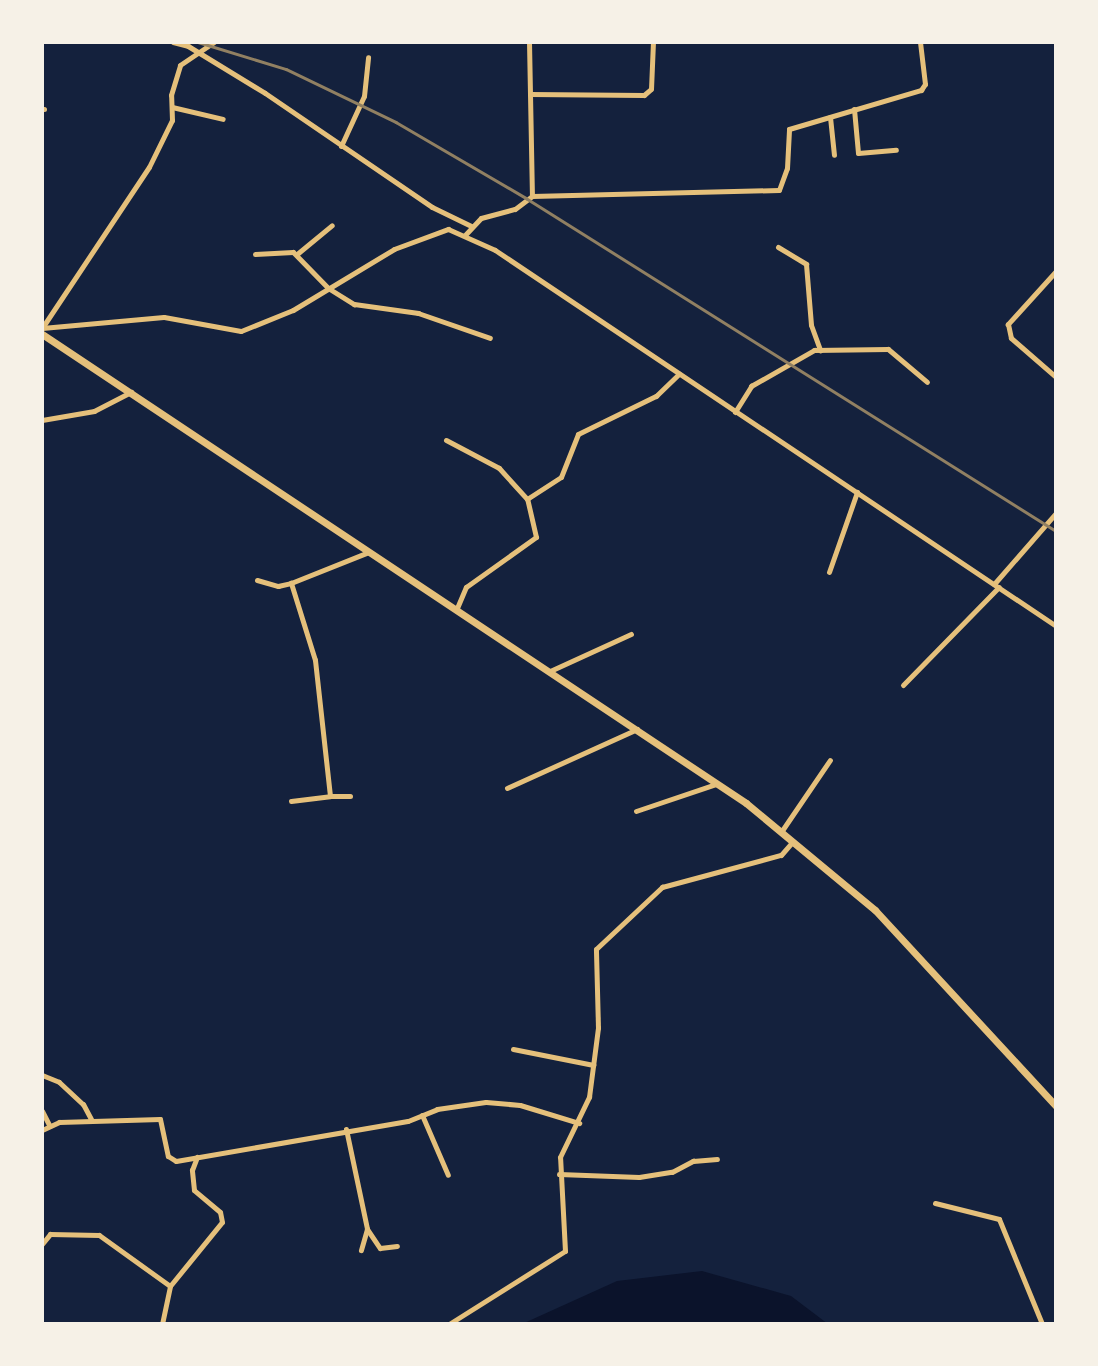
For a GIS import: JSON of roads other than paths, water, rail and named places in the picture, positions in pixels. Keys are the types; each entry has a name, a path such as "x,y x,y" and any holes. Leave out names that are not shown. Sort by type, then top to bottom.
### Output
{"street":[{"path":"173,42 195,52 432,207 471,226"},
{"path":"42,328 149,167 172,120 174,78 180,65 195,52 214,42"},
{"path":"529,42 533,196"},
{"path":"530,94 644,95 651,89 653,42"},
{"path":"465,235 471,226 487,216 515,209 533,196 776,191 788,168 786,132 924,88 920,42"},
{"path":"341,146 364,96 368,57"},
{"path":"172,107 223,120"},
{"path":"854,109 858,152 896,150"},
{"path":"830,117 834,155"},
{"path":"255,254 297,254 332,225"},
{"path":"42,328 164,317 241,331 293,310 376,258 438,230 465,235 495,250 1056,626"},
{"path":"778,247 806,264 811,324 820,350"},
{"path":"297,254 328,288 360,306 418,313 490,338"},
{"path":"1056,271 1013,316 1008,331 1056,377"},
{"path":"42,334 718,783 876,910 1056,1106"},
{"path":"735,412 751,386 820,350 888,349 927,382"},
{"path":"527,499 561,477 578,434 656,396 679,374"},
{"path":"42,420 94,411 131,392"},
{"path":"446,440 499,468 527,499 536,537 466,587 457,608"},
{"path":"829,572 857,492"},
{"path":"903,685 996,585 1056,513"},
{"path":"257,580 278,586 291,583 371,551"},
{"path":"291,583 315,660 330,796"},
{"path":"550,671 631,634"},
{"path":"507,788 637,729"},
{"path":"781,832 830,760"},
{"path":"636,811 718,783"},
{"path":"291,801 350,796"},
{"path":"449,1324 468,1308 490,1300 546,1261 563,1254 559,1174 561,1151 579,1123 593,1065 598,1028 595,954 599,946 662,887 781,855 793,841"},
{"path":"513,1049 593,1065"},
{"path":"42,1075 59,1082 83,1104 91,1119"},
{"path":"42,1130 49,1125 91,1119 160,1119 171,1159 197,1157 495,1102 579,1123"},
{"path":"42,1111 49,1125"},
{"path":"422,1115 448,1175"},
{"path":"346,1129 367,1229 380,1248 397,1246"},
{"path":"162,1324 170,1286 223,1218 194,1190 192,1170 197,1157"},
{"path":"559,1174 639,1177 672,1172 693,1161 718,1159"},
{"path":"935,1203 999,1220 1042,1324"},
{"path":"361,1250 367,1229"},
{"path":"42,1244 50,1234 99,1235 170,1286"}],"water":[{"path":"702,1271 791,1296 828,1324 522,1324 617,1281"}],"railway":[{"path":"198,42 286,69 396,122 526,198 1056,531"}]}
